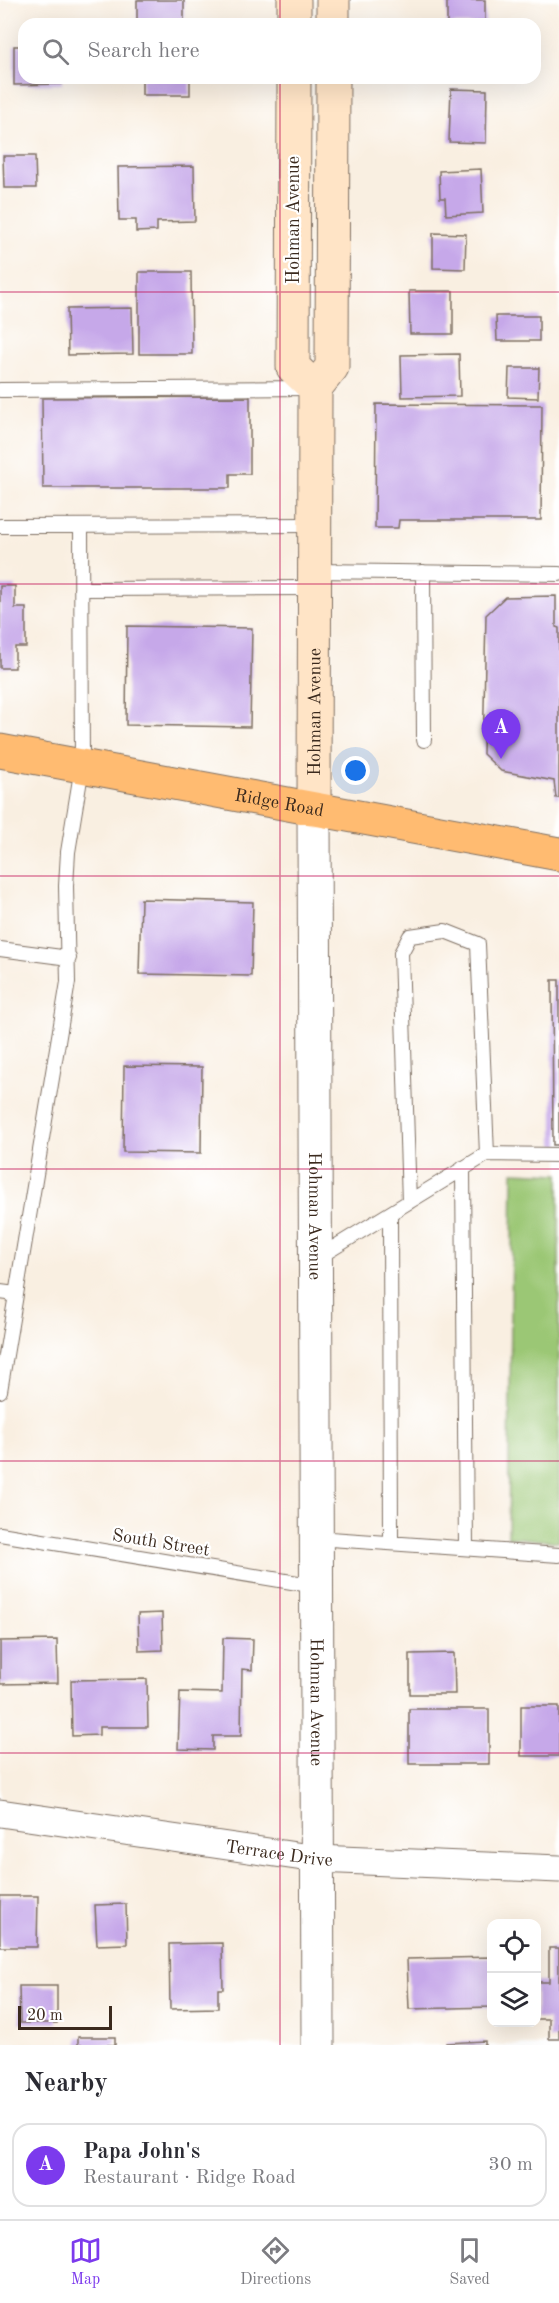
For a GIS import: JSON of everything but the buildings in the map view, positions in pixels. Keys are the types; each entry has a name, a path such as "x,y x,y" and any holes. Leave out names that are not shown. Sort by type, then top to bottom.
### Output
{"main road":[{"path":"294,0 294,18"},
{"path":"333,0 333,18"},
{"name":"Hohman Avenue","path":"294,84 293,367 315,388 314,810"},
{"path":"315,388 332,367 333,84"},
{"name":"Ridge Road","path":"0,751 559,854"}],"street":[{"name":"Hohman Avenue","path":"314,810 318,2045"},
{"name":"Terrace Drive","path":"0,1813 317,1859 559,1869"}],"lane":[{"path":"0,390 315,388"},
{"path":"0,526 314,525"},
{"path":"0,1391 68,982 69,958 65,920 68,852 82,766 81,526"},
{"path":"423,572 424,740"},
{"path":"81,589 314,580 423,572 559,574"},
{"path":"408,1202 401,953 410,936 445,931 478,944 487,1154"},
{"path":"0,949 69,958"},
{"path":"315,1259 487,1154 559,1155"},
{"path":"463,1168 466,1548"},
{"path":"390,1214 391,1543"},
{"path":"0,1292 16,1294"},
{"name":"South Street","path":"0,1534 316,1586"},
{"path":"316,1538 559,1555"}],"green space":[{"path":"513,1172 559,1174 559,1542 508,1537"}],"place":[{"name":"Papa John's","path":"501,759"}]}
